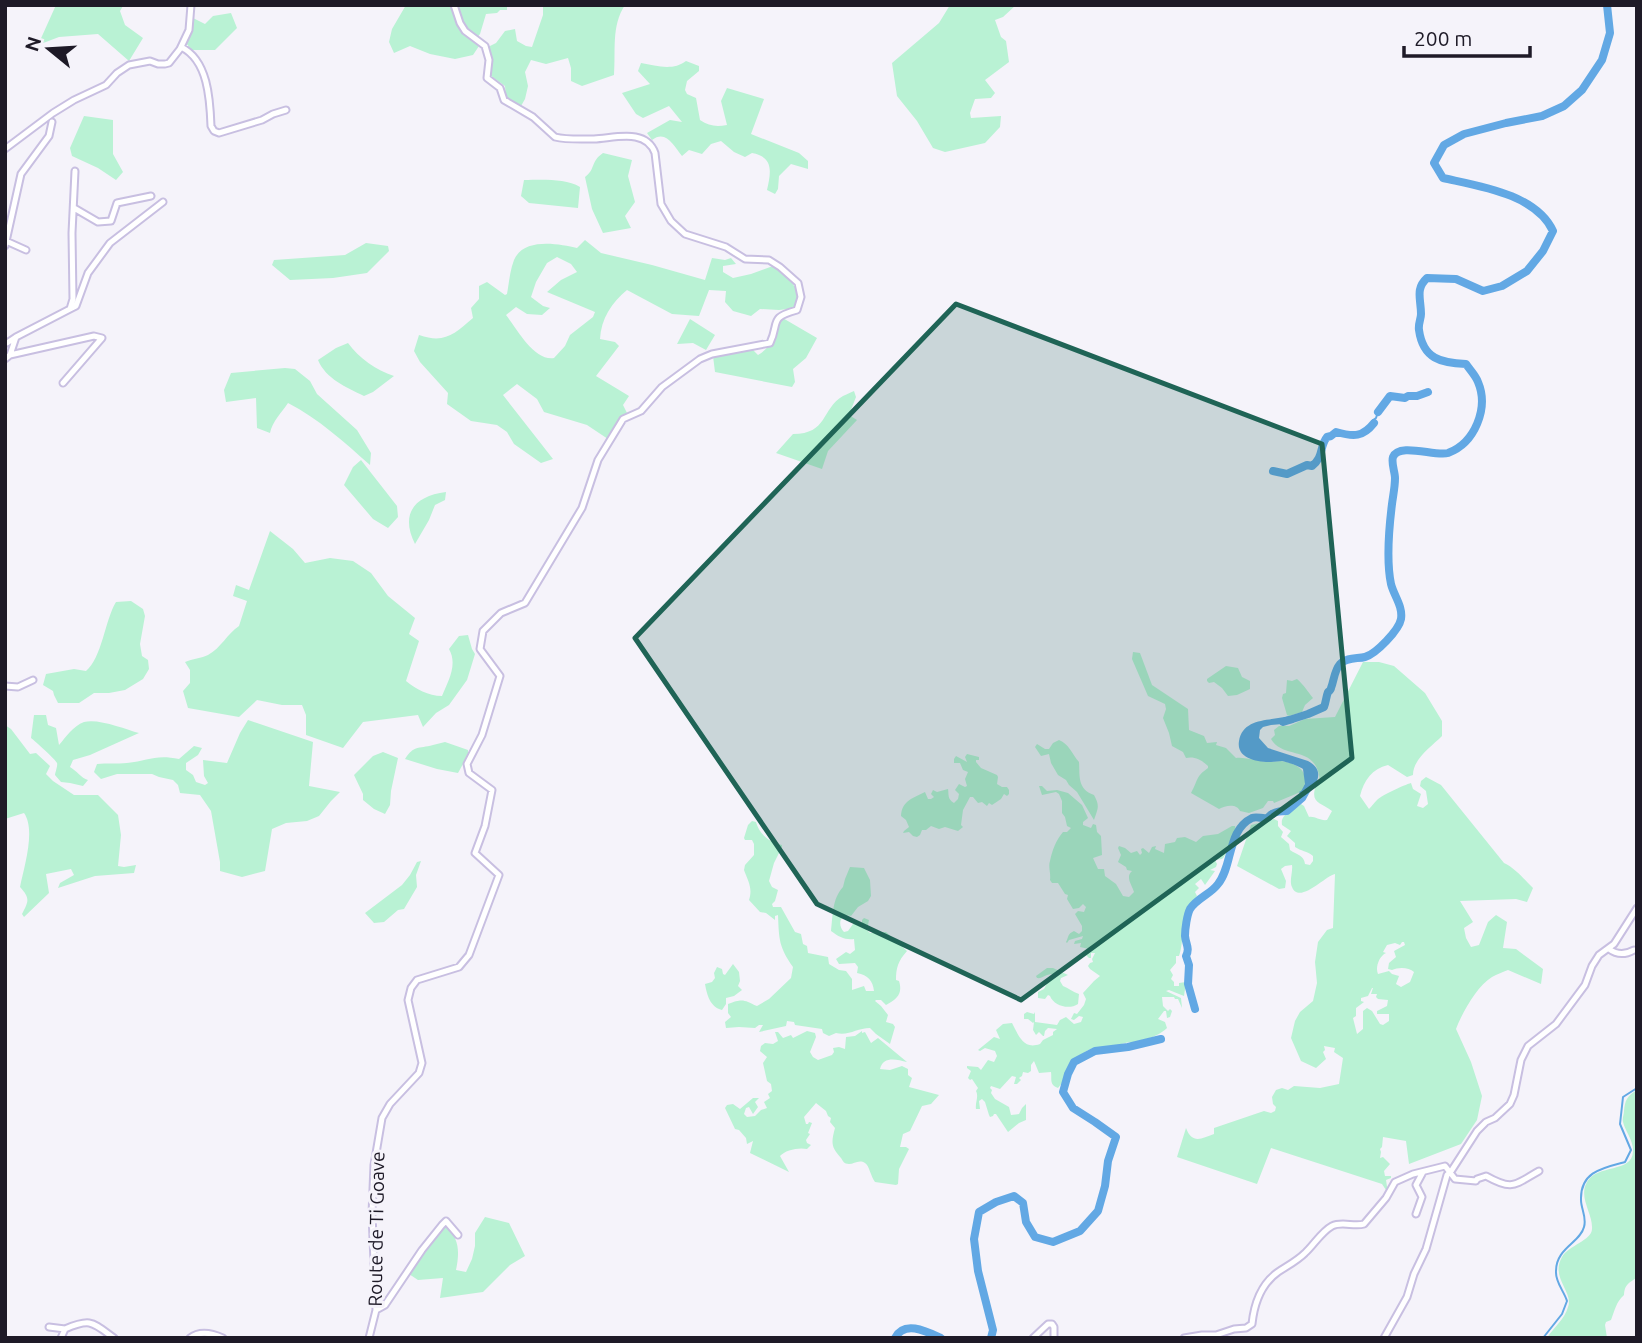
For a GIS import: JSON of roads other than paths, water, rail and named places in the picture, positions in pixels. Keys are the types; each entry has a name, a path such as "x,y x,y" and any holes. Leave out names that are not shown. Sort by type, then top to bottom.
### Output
{"street":[{"path":"5,149 53,113 106,85 129,65 150,61 169,63 189,30 191,5"},
{"name":"Route de Ti Goave","path":"369,1338 376,1310 374,1165 382,1118 390,1104 419,1073 422,1063 408,1000 411,988 417,980 459,967 469,955 499,875 475,853 485,826 492,790 469,773 467,764 482,735 500,676 480,649 483,631 501,613 526,603 582,508 598,460 623,419 641,411 662,387 700,359 712,354 770,343 778,318 797,310 801,297 798,283 769,260 745,259 726,247 685,234 671,220 661,204 655,153 649,143 631,135 596,139 555,137 533,117 504,100 500,88 487,78 489,60 485,46 464,31 454,5"},
{"path":"181,47 194,56 206,79 211,127 214,131 219,133 286,110"},
{"path":"26,250 6,243 21,174 49,136 52,122"},
{"path":"70,309 73,299 75,171"},
{"path":"74,208 98,222 111,221 117,203 151,197"},
{"path":"5,342 76,306 88,274 110,243 163,202"},
{"path":"8,357 94,335 102,338 64,383"},
{"path":"8,357 16,337"},
{"path":"5,686 18,687 33,680"},
{"path":"1384,1338 1407,1297 1426,1249 1447,1175 1477,1130 1510,1104 1521,1060 1528,1046 1556,1024 1581,990 1594,962 1619,937 1637,908"},
{"path":"1609,949 1620,954 1634,950"},
{"path":"1184,1338 1216,1335 1252,1324 1258,1296 1276,1273 1307,1252 1332,1226 1364,1224 1386,1198 1395,1182 1413,1174 1445,1166 1455,1180 1476,1181 1486,1177 1502,1185 1515,1185 1539,1171"},
{"path":"1416,1214 1422,1197 1416,1185 1423,1172"},
{"path":"376,1310 385,1305 442,1224 446,1221 458,1235"},
{"path":"49,1327 65,1329 89,1322 98,1325 114,1338"},
{"path":"1033,1338 1048,1324 1054,1327 1054,1338"},
{"path":"61,1338 65,1329"},
{"path":"190,1338 199,1332 223,1338"}],"water":[{"path":"1289,716 1294,723 1263,727 1259,738 1268,748 1308,761 1317,769 1318,779 1304,798 1299,792 1305,784 1303,769 1282,761 1254,760 1244,756 1239,747 1242,733 1252,724"}],"waterway":[{"path":"1283,722 1324,707 1340,664 1349,659 1365,657 1381,647 1399,624 1401,610 1391,584 1389,565 1389,534 1395,481 1393,457 1397,453 1410,450 1448,453 1466,441 1477,424 1482,403 1474,375 1466,364 1435,358 1421,340 1420,295 1423,282 1427,278 1456,279 1483,291 1502,286 1527,271 1543,251 1553,231 1545,218 1534,208 1505,194 1443,178 1434,163 1444,145 1464,134 1542,116 1564,106 1582,90 1602,60 1610,33 1607,5"},
{"path":"1378,412 1390,396 1405,398 1428,392"},
{"path":"1374,423 1372,421 1378,412"},
{"path":"1273,471 1287,474 1307,465 1312,466 1318,459 1327,437 1336,432 1358,435 1374,423"},
{"path":"1195,1009 1188,984 1189,965 1186,956 1188,949 1185,930 1190,909 1218,884 1226,868 1234,839 1244,824 1252,818 1267,818 1276,812 1287,811 1302,798 1308,787"},
{"path":"991,1338 993,1330 978,1271 974,1239 979,1212 1014,1196 1023,1203 1026,1222 1035,1237 1053,1242 1080,1231 1098,1211 1108,1161 1116,1137 1073,1108 1063,1092 1068,1074 1074,1062 1095,1051 1161,1039"},
{"path":"1543,1338 1562,1314 1567,1301 1557,1279 1557,1263 1564,1251 1582,1233 1585,1220 1581,1200 1584,1183 1601,1169 1625,1162 1631,1150 1620,1124 1623,1097 1637,1088"},
{"path":"895,1338 904,1329 910,1328 941,1338"}]}
